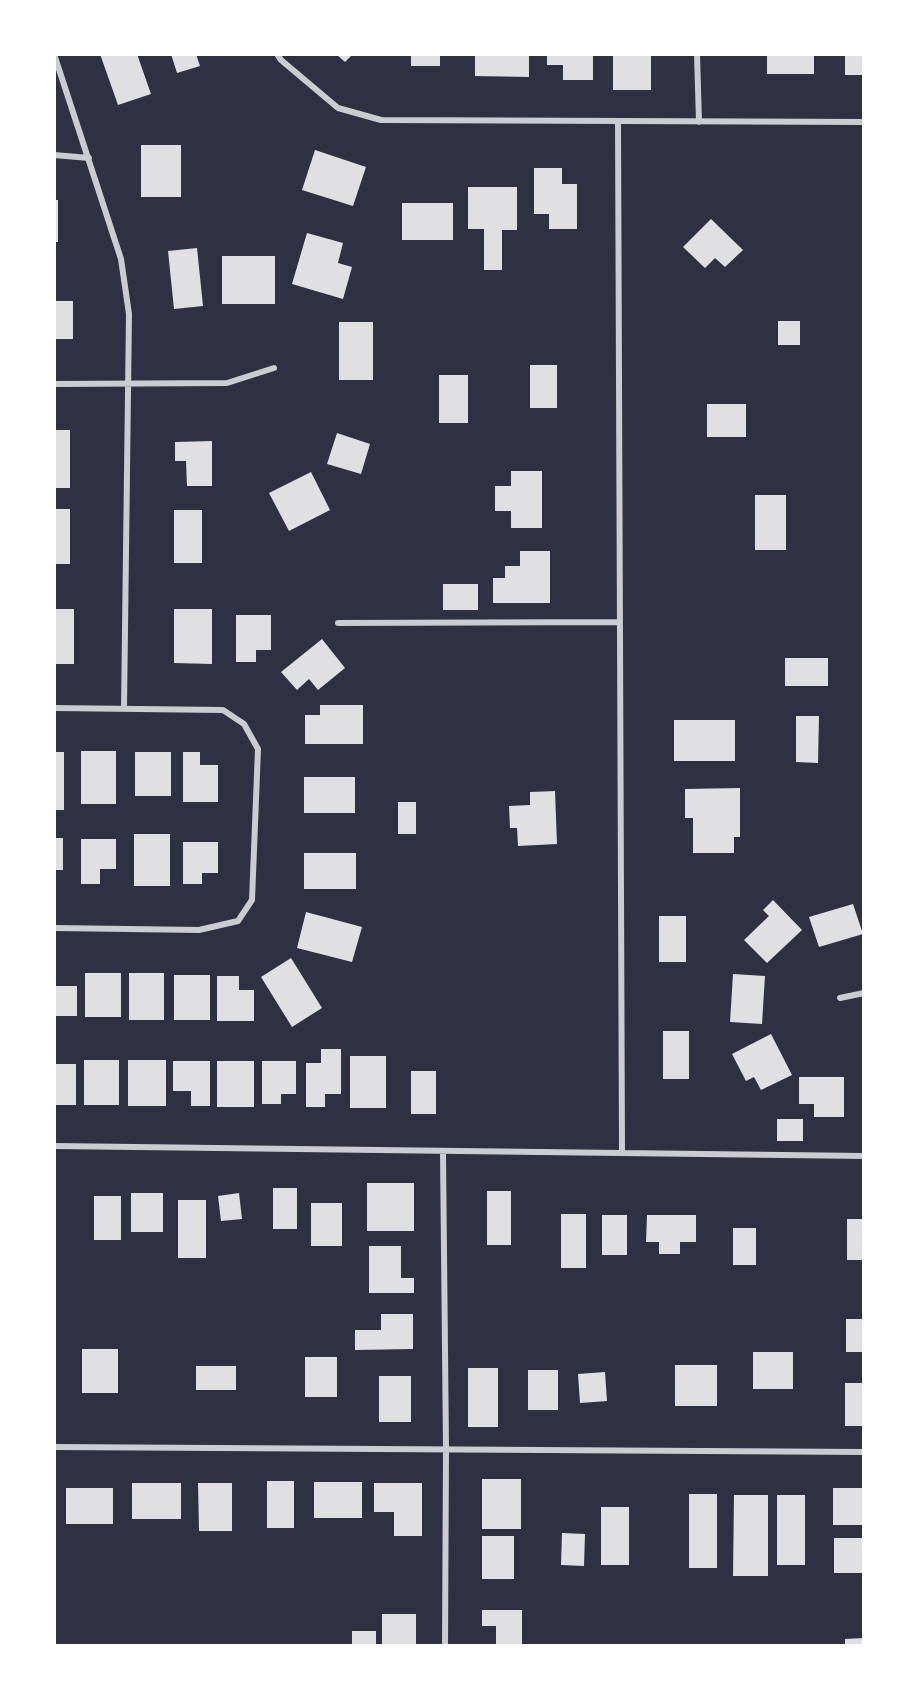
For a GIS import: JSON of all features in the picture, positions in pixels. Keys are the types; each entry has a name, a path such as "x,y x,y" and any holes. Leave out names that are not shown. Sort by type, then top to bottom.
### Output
{"street":[{"path":"54,54 121,259 129,314 130,385 124,708"},
{"path":"277,54 281,60 339,108 381,120 864,122"},
{"path":"697,54 699,122"},
{"path":"618,122 622,1154"},
{"path":"54,155 89,158"},
{"path":"54,384 227,383 274,368"},
{"path":"338,623 619,622"},
{"path":"54,708 223,710 244,724 258,749 252,900 238,921 199,930 54,928"},
{"path":"840,998 864,993"},
{"path":"54,1146 864,1156"},
{"path":"443,1152 445,1646"},
{"path":"54,1447 864,1452"}],"building":[{"path":"100,54 137,54 151,94 118,105"},
{"path":"171,54 196,54 200,66 177,73"},
{"path":"336,54 353,54 345,62"},
{"path":"411,54 440,54 440,66 411,66"},
{"path":"475,54 529,54 529,77 475,76"},
{"path":"547,54 593,54 593,80 563,80 563,65 547,65"},
{"path":"767,54 814,54 814,74 767,74"},
{"path":"845,54 864,54 864,75 845,75"},
{"path":"613,56 651,56 651,90 613,90"},
{"path":"141,145 181,145 181,197 141,197"},
{"path":"315,150 366,167 353,206 302,190"},
{"path":"534,168 562,168 562,184 577,184 577,229 549,229 549,214 534,214"},
{"path":"468,187 517,187 517,230 502,230 502,270 484,270 484,229 468,229"},
{"path":"54,200 58,200 58,242 54,242"},
{"path":"402,203 453,203 453,240 402,240"},
{"path":"711,219 743,250 725,267 715,258 705,268 683,247"},
{"path":"307,233 343,243 338,263 352,267 343,299 292,284"},
{"path":"197,248 203,306 174,309 168,251"},
{"path":"222,256 275,256 275,304 222,304"},
{"path":"54,301 73,301 73,339 54,339"},
{"path":"778,321 800,321 800,345 778,345"},
{"path":"339,322 373,322 373,380 339,380"},
{"path":"530,365 557,365 557,408 530,408"},
{"path":"439,375 468,375 468,423 439,423"},
{"path":"707,404 746,404 746,437 707,437"},
{"path":"54,430 70,430 70,488 54,488"},
{"path":"337,433 370,444 361,474 327,464"},
{"path":"212,441 212,486 187,486 186,461 175,461 175,442"},
{"path":"511,471 542,471 542,528 511,528 511,511 495,511 495,486 511,486"},
{"path":"311,472 330,510 289,531 269,493"},
{"path":"755,495 786,495 786,550 755,550"},
{"path":"54,509 70,509 70,564 54,564"},
{"path":"174,510 202,510 202,563 174,563"},
{"path":"520,551 550,551 550,603 493,603 493,578 505,578 505,566 520,566"},
{"path":"443,584 478,584 478,610 443,610"},
{"path":"54,609 74,609 74,664 54,664"},
{"path":"174,609 212,609 212,664 174,663"},
{"path":"236,615 271,615 271,650 256,650 256,662 236,662"},
{"path":"322,639 345,668 318,690 309,679 297,690 281,672"},
{"path":"785,658 828,658 828,686 785,686"},
{"path":"320,705 363,705 363,744 305,744 305,715 320,715"},
{"path":"796,716 819,716 818,763 796,762"},
{"path":"674,720 735,720 735,761 674,761"},
{"path":"81,751 116,751 116,804 81,804"},
{"path":"54,752 64,752 64,810 54,810"},
{"path":"135,752 171,752 171,796 135,796"},
{"path":"183,752 200,752 200,765 218,765 218,802 183,802"},
{"path":"304,777 355,777 355,813 304,813"},
{"path":"740,788 740,837 734,837 734,853 693,853 693,818 685,818 685,789"},
{"path":"555,791 557,844 518,846 517,828 510,828 509,806 530,805 530,792"},
{"path":"398,802 416,802 416,834 398,834"},
{"path":"134,834 170,834 170,886 134,886"},
{"path":"54,838 63,838 63,870 54,870"},
{"path":"81,839 116,839 116,869 100,869 100,884 81,884"},
{"path":"183,842 218,842 218,873 202,873 202,884 183,884"},
{"path":"304,853 356,853 356,889 304,889"},
{"path":"773,900 802,930 767,963 744,940 769,916 763,910"},
{"path":"853,904 863,934 819,947 809,917"},
{"path":"306,912 362,927 352,962 297,948"},
{"path":"659,916 686,916 686,962 659,962"},
{"path":"291,958 322,1008 292,1027 261,977"},
{"path":"85,973 121,973 121,1017 85,1017"},
{"path":"129,973 164,973 164,1020 129,1020"},
{"path":"733,974 765,976 762,1024 730,1022"},
{"path":"174,975 210,975 210,1020 174,1020"},
{"path":"217,976 239,976 239,990 254,990 254,1021 217,1021"},
{"path":"54,986 77,986 77,1016 54,1016"},
{"path":"663,1031 689,1031 689,1079 663,1079"},
{"path":"771,1034 792,1075 761,1090 754,1077 746,1081 732,1054"},
{"path":"321,1049 341,1049 341,1094 325,1094 325,1107 306,1107 306,1063 321,1063"},
{"path":"350,1056 386,1056 386,1108 350,1108"},
{"path":"84,1060 119,1060 119,1105 84,1105"},
{"path":"128,1060 166,1060 166,1106 128,1106"},
{"path":"173,1061 210,1061 210,1106 191,1106 191,1091 173,1091"},
{"path":"217,1061 254,1061 254,1107 217,1107"},
{"path":"262,1061 296,1061 296,1094 281,1094 281,1104 262,1104"},
{"path":"54,1064 76,1064 76,1105 56,1105"},
{"path":"411,1071 436,1071 436,1114 411,1114"},
{"path":"799,1077 844,1077 844,1117 814,1117 814,1104 799,1104"},
{"path":"777,1119 803,1119 803,1141 777,1141"},
{"path":"367,1183 414,1183 414,1231 367,1231"},
{"path":"273,1188 297,1188 297,1229 273,1229"},
{"path":"487,1191 511,1191 511,1245 487,1245"},
{"path":"131,1193 163,1193 163,1232 131,1232"},
{"path":"239,1193 242,1219 221,1221 218,1196"},
{"path":"94,1196 121,1196 121,1240 94,1240"},
{"path":"178,1200 206,1200 206,1258 178,1258"},
{"path":"311,1203 342,1203 342,1246 311,1246"},
{"path":"561,1214 586,1214 586,1268 561,1268"},
{"path":"602,1215 627,1215 627,1255 602,1255"},
{"path":"647,1215 696,1215 696,1242 680,1242 680,1254 659,1254 659,1242 646,1242"},
{"path":"847,1219 864,1219 864,1260 847,1260"},
{"path":"733,1228 756,1228 756,1265 733,1265"},
{"path":"369,1246 401,1246 401,1278 414,1278 414,1293 369,1293"},
{"path":"381,1314 413,1314 413,1349 355,1350 355,1330 381,1330"},
{"path":"846,1319 864,1319 864,1352 846,1352"},
{"path":"82,1349 118,1349 118,1393 82,1393"},
{"path":"753,1352 793,1352 793,1389 753,1389"},
{"path":"305,1357 337,1357 337,1397 305,1397"},
{"path":"675,1365 717,1365 717,1406 675,1406"},
{"path":"196,1366 236,1366 236,1390 196,1390"},
{"path":"468,1368 498,1368 498,1427 468,1427"},
{"path":"528,1370 558,1370 558,1410 528,1410"},
{"path":"605,1372 607,1401 580,1403 578,1374"},
{"path":"379,1376 411,1376 411,1422 379,1422"},
{"path":"845,1383 864,1383 864,1426 845,1426"},
{"path":"482,1479 521,1479 521,1529 482,1529"},
{"path":"267,1481 294,1481 294,1528 267,1528"},
{"path":"314,1482 362,1482 362,1518 314,1518"},
{"path":"132,1483 181,1483 181,1519 132,1519"},
{"path":"198,1483 232,1483 232,1531 199,1531"},
{"path":"374,1483 422,1483 422,1536 394,1536 394,1512 374,1512"},
{"path":"66,1488 113,1488 113,1524 66,1524"},
{"path":"833,1488 864,1488 864,1525 833,1525"},
{"path":"689,1494 717,1494 717,1568 689,1568"},
{"path":"734,1495 768,1495 768,1576 733,1576"},
{"path":"777,1495 805,1495 805,1565 777,1565"},
{"path":"601,1507 629,1507 629,1565 601,1565"},
{"path":"562,1533 585,1534 584,1566 561,1565"},
{"path":"482,1536 514,1536 514,1579 482,1579"},
{"path":"834,1538 864,1538 864,1573 834,1573"},
{"path":"482,1610 522,1610 522,1646 496,1646 496,1626 482,1626"},
{"path":"382,1614 416,1614 416,1646 382,1646"},
{"path":"352,1631 376,1631 376,1646 352,1646"},
{"path":"864,1638 864,1646 845,1646 845,1639"}]}
